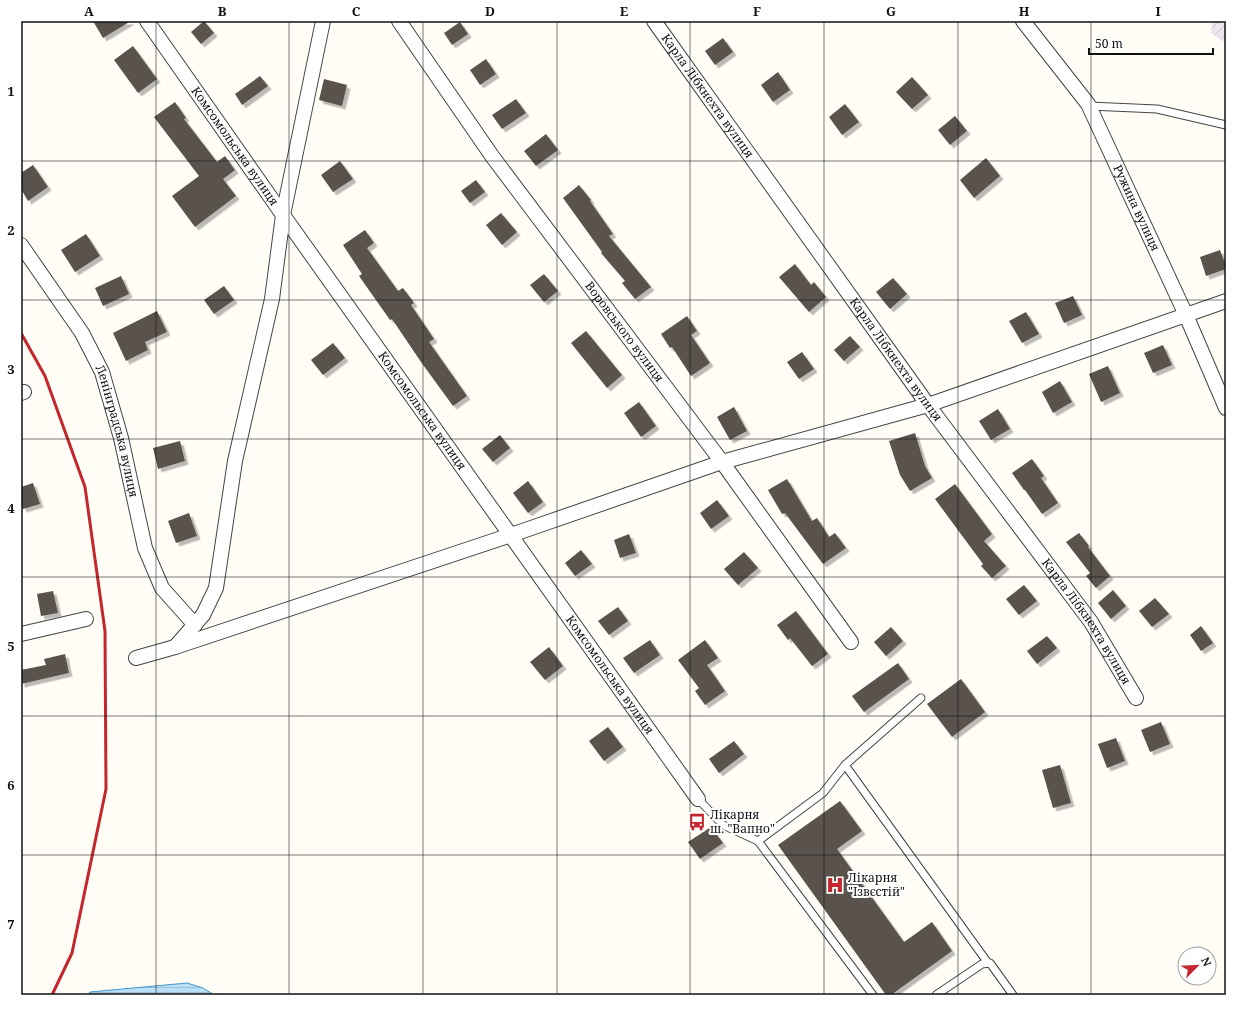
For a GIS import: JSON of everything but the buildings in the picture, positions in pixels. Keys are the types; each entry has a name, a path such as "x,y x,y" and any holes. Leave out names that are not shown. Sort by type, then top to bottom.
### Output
{"street":[{"name":"Комсомольська вулиця","path":"147,21 698,799"},
{"path":"175,647 203,615 216,588 235,461 272,299 283,215 323,21"},
{"name":"Воровського вулиця","path":"399,21 492,156 722,462 851,642"},
{"name":"Карла Лібкнехта вулиця","path":"654,21 928,405 1091,622 1136,698"},
{"name":"Ружина вулиця","path":"1023,21 1089,106 1186,315 1226,408"},
{"name":"Ленінградська вулиця","path":"21,245 82,332 102,372 121,438 146,548 162,588 195,625"},
{"path":"136,658 175,647 511,535 722,462 928,405 1226,301"},
{"path":"21,634 86,619"}],"lane":[{"path":"1089,106 1158,109 1226,124"},
{"path":"758,841 823,793 845,765 921,698"},
{"path":"845,765 988,963 990,963 1013,995"},
{"path":"698,799 723,825 758,841 872,995"},
{"path":"936,995 982,964 988,963"}],"shaded area":[{"path":"1212,21 1226,21 1226,43 1211,33"}],"water":[{"path":"187,983 203,988 214,995 88,995 90,992"}],"railway":[{"path":"21,333 45,376 85,487 105,631 106,789 72,953 52,995"}],"place":[{"name":"Лікарня ш. \"Вапно\"","path":"697,822"},
{"name":"Лікарня \"Ізвєстій\"","path":"835,885"}]}
